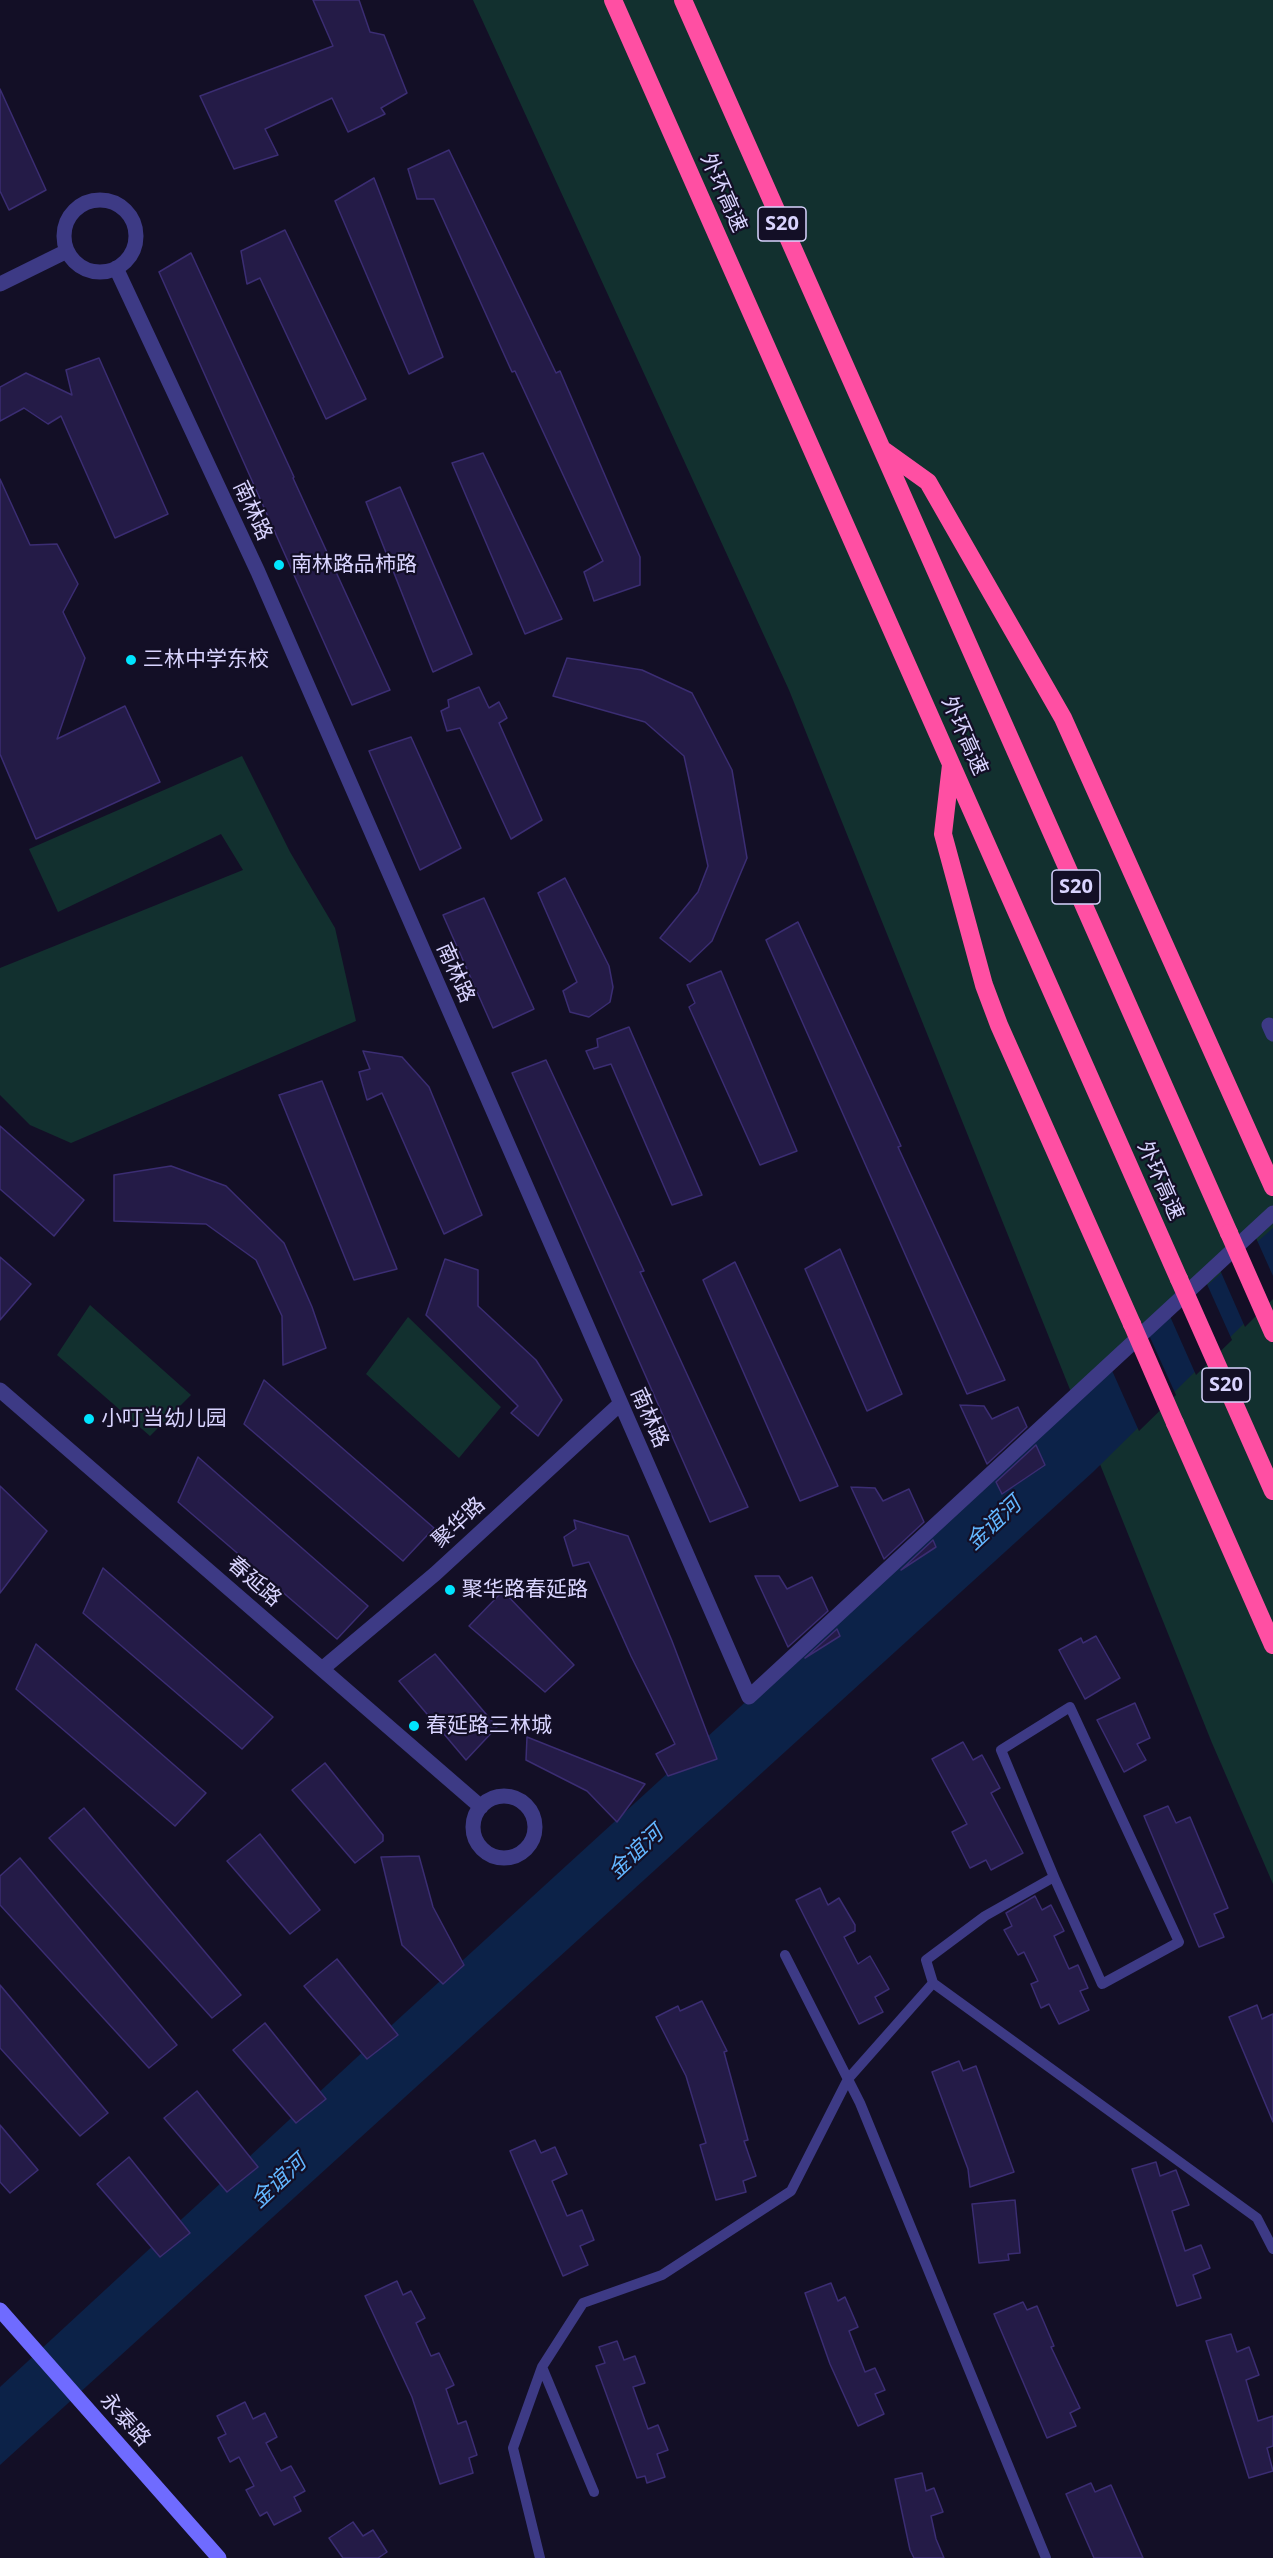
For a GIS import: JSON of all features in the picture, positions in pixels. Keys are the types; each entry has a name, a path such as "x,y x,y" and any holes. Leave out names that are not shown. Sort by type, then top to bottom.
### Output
{"highway":[{"name":"外环高速","path":"613,0 1273,1491"},
{"name":"外环高速","path":"683,0 1273,1333"},
{"path":"881,447 928,482 1063,718 1273,1187"},
{"path":"951,763 944,834 984,985 999,1025 1273,1645"}],"street":[{"path":"99,199 112,201 123,208 132,220 136,234 135,247 127,259 116,268 102,272 88,270 77,263 67,251 64,237 66,224 72,212 84,203 99,199"},
{"path":"0,284 67,251"},
{"name":"南林路","path":"116,268 258,572 749,1696 1273,1213"},
{"name":"春延路","path":"0,1390 481,1807"},
{"name":"聚华路","path":"322,1669 435,1574 620,1404"},
{"path":"502,1796 514,1798 524,1804 532,1813 535,1825 534,1837 528,1847 518,1855 506,1858 495,1857 484,1851 473,1829 475,1817 481,1807 490,1799 502,1796"},
{"name":"永泰路","path":"0,2310 219,2558"}],"lane":[{"path":"1070,1707 1179,1942 1102,1984 1054,1877 1000,1750 1070,1707"},
{"path":"1054,1877 985,1916 926,1960 933,1983 1257,2218 1273,2249"},
{"path":"785,1955 848,2079 874,2136 1046,2558"},
{"path":"540,2558 513,2448 542,2367 583,2303 662,2275 791,2191 848,2079 933,1983"},
{"path":"542,2367 594,2492"}],"green space":[{"path":"473,0 1273,0 1273,1884 1212,1743 789,690"},
{"path":"242,756 290,852 335,928 356,1021 71,1143 30,1125 0,1095 0,968 243,870 221,834 58,912 29,849"},
{"path":"90,1305 191,1395 150,1436 57,1355"},
{"path":"408,1317 501,1407 459,1458 366,1374"}],"water":[{"name":"金谊河","path":"1273,1228 1273,1295 1093,1472 0,2465 0,2387 393,2024 1075,1401"}],"pier":[{"path":"1256,1238 1273,1276 1273,1299 1245,1327 1220,1270"},
{"path":"1206,1282 1232,1340 1196,1375 1169,1314"},
{"path":"1148,1333 1176,1395 1139,1431 1110,1366"}],"building":[{"path":"313,0 359,0 370,32 384,35 407,93 381,108 385,114 348,132 332,98 265,129 278,155 234,169 200,96 333,46"},
{"path":"0,89 46,190 9,210 0,191"},
{"path":"449,150 556,373 560,371 640,557 640,585 594,601 584,572 603,561 515,371 512,372 434,199 417,199 408,169"},
{"path":"374,178 443,357 409,374 335,201"},
{"path":"285,230 366,399 326,419 260,278 247,284 241,251"},
{"path":"191,253 390,690 352,705 159,272"},
{"path":"99,358 168,514 115,538 61,416 48,424 24,408 0,421 0,387 26,373 72,395 66,370"},
{"path":"483,453 562,619 525,634 452,463"},
{"path":"0,479 30,545 57,544 78,584 63,612 85,658 57,739 125,706 160,782 36,839 0,754"},
{"path":"400,487 472,654 433,672 366,502"},
{"path":"567,658 642,670 692,693 732,770 747,858 712,941 690,962 660,938 698,892 708,866 684,756 645,722 553,696"},
{"path":"479,687 489,708 499,702 507,718 499,723 542,820 511,839 460,728 447,731 441,711 449,707 448,700"},
{"path":"411,737 461,848 420,870 369,751"},
{"path":"565,878 609,966 613,987 610,1002 589,1017 570,1012 563,991 577,982 538,893"},
{"path":"484,898 534,1009 493,1028 443,915"},
{"path":"798,922 1005,1380 967,1394 766,940"},
{"path":"721,971 797,1151 760,1165 689,1007 695,1003 687,985"},
{"path":"629,1027 702,1195 672,1205 611,1064 594,1069 586,1051 598,1047 597,1039"},
{"path":"363,1051 402,1057 429,1087 482,1215 444,1234 382,1093 367,1100 359,1072 370,1069"},
{"path":"546,1060 644,1271 640,1272 748,1507 710,1522 512,1073"},
{"path":"322,1081 397,1269 354,1280 279,1095"},
{"path":"0,1126 84,1200 54,1236 0,1189"},
{"path":"171,1166 226,1186 284,1243 312,1307 326,1348 283,1365 282,1316 256,1260 206,1224 114,1221 114,1175"},
{"path":"840,1249 902,1394 867,1411 805,1269"},
{"path":"0,1257 31,1284 0,1320"},
{"path":"445,1259 478,1270 478,1306 536,1360 562,1400 538,1436 511,1413 518,1406 426,1315"},
{"path":"735,1262 838,1486 800,1501 703,1280"},
{"path":"264,1380 434,1528 403,1561 244,1424"},
{"path":"960,1405 984,1406 992,1419 1018,1407 1027,1427 987,1464"},
{"path":"1036,1445 1045,1465 1002,1494 996,1482"},
{"path":"198,1457 368,1606 337,1639 178,1502"},
{"path":"0,1486 47,1531 0,1593"},
{"path":"851,1487 875,1488 883,1501 909,1489 924,1522 884,1559"},
{"path":"574,1520 628,1536 672,1641 717,1759 668,1776 656,1754 675,1744 631,1656 589,1562 573,1566 564,1537 576,1529"},
{"path":"933,1540 936,1547 901,1570"},
{"path":"103,1568 273,1717 242,1749 83,1613"},
{"path":"755,1576 779,1576 787,1589 812,1577 828,1611 788,1647"},
{"path":"503,1591 574,1665 545,1692 469,1626"},
{"path":"837,1629 840,1636 805,1658"},
{"path":"1096,1636 1120,1678 1085,1699 1059,1650 1081,1638 1083,1643"},
{"path":"36,1644 206,1793 175,1826 16,1689"},
{"path":"435,1654 497,1727 466,1760 399,1681"},
{"path":"1135,1703 1150,1738 1137,1744 1146,1760 1124,1772 1097,1720"},
{"path":"527,1737 645,1784 617,1822 587,1791 526,1760"},
{"path":"963,1742 973,1760 982,1755 1000,1788 991,1793 1023,1853 991,1870 986,1860 970,1868 952,1832 967,1824 932,1759"},
{"path":"325,1763 383,1835 383,1841 355,1863 292,1790"},
{"path":"1168,1806 1176,1823 1190,1817 1228,1908 1214,1914 1224,1937 1199,1947 1144,1816"},
{"path":"84,1808 241,1995 212,2018 49,1838"},
{"path":"260,1834 320,1910 290,1934 227,1861"},
{"path":"419,1856 433,1907 464,1965 443,1984 402,1945 381,1857"},
{"path":"20,1858 177,2045 149,2068 0,1905 0,1876"},
{"path":"820,1888 828,1905 839,1898 855,1925 855,1931 844,1937 858,1964 870,1956 889,1989 875,1997 883,2012 859,2024 796,1900"},
{"path":"1035,1896 1042,1910 1051,1905 1064,1931 1054,1936 1069,1969 1078,1965 1088,1988 1080,1991 1089,2010 1059,2024 1049,2004 1041,2008 1031,1984 1038,1981 1024,1952 1018,1955 1004,1930 1012,1926 1006,1913"},
{"path":"337,1959 398,2035 367,2059 304,1986"},
{"path":"0,1985 108,2113 80,2136 0,2048"},
{"path":"702,2001 727,2051 724,2052 748,2140 744,2141 756,2176 743,2181 746,2192 716,2200 700,2145 706,2143 686,2076 656,2017 678,2006 680,2011"},
{"path":"1257,2005 1262,2019 1273,2014 1273,2122 1229,2017"},
{"path":"265,2023 326,2099 296,2123 233,2050"},
{"path":"959,2061 963,2071 976,2066 1014,2172 970,2187 968,2169 932,2072"},
{"path":"197,2091 258,2167 227,2192 164,2118"},
{"path":"0,2125 38,2170 10,2193 0,2182"},
{"path":"535,2140 541,2153 555,2147 567,2174 552,2181 567,2216 582,2210 594,2240 580,2246 588,2265 563,2276 510,2151"},
{"path":"129,2157 190,2233 160,2257 97,2184"},
{"path":"1156,2162 1160,2176 1176,2170 1189,2205 1172,2211 1185,2251 1201,2245 1210,2268 1193,2275 1201,2298 1177,2306 1132,2169"},
{"path":"1015,2200 1020,2253 1008,2254 1009,2260 979,2263 972,2204"},
{"path":"397,2281 403,2295 411,2291 425,2318 416,2323 431,2356 439,2353 454,2385 446,2389 458,2424 466,2421 477,2455 469,2458 473,2473 440,2484 412,2397 365,2296"},
{"path":"831,2283 838,2301 845,2297 858,2327 849,2331 865,2372 875,2368 885,2390 875,2394 884,2414 858,2426 830,2364 805,2293"},
{"path":"1023,2302 1027,2310 1037,2306 1054,2346 1051,2347 1080,2408 1070,2413 1076,2426 1047,2438 994,2314"},
{"path":"1231,2334 1237,2352 1249,2347 1259,2375 1246,2380 1258,2421 1273,2416 1273,2446 1267,2448 1273,2471 1249,2478 1206,2341"},
{"path":"617,2341 624,2360 635,2356 645,2383 633,2387 648,2429 658,2425 668,2450 657,2454 665,2477 647,2483 645,2476 637,2478 596,2366 605,2363 599,2347"},
{"path":"245,2402 253,2419 265,2413 277,2437 266,2443 281,2471 291,2466 305,2491 294,2497 301,2511 274,2525 267,2512 260,2516 246,2490 254,2486 239,2457 230,2462 218,2438 226,2434 217,2416"},
{"path":"922,2473 926,2491 934,2488 943,2512 931,2516 936,2539 944,2558 914,2558 910,2550 895,2479"},
{"path":"1091,2483 1095,2492 1111,2485 1143,2558 1094,2558 1066,2494"},
{"path":"353,2522 363,2536 373,2530 387,2552 378,2558 343,2558 329,2538"}],"place":[{"name":"南林路品柿路","path":"279,565"},
{"name":"三林中学东校","path":"131,660"},
{"name":"小叮当幼儿园","path":"89,1419"},
{"name":"聚华路春延路","path":"450,1590"},
{"name":"春延路三林城","path":"414,1726"}]}
